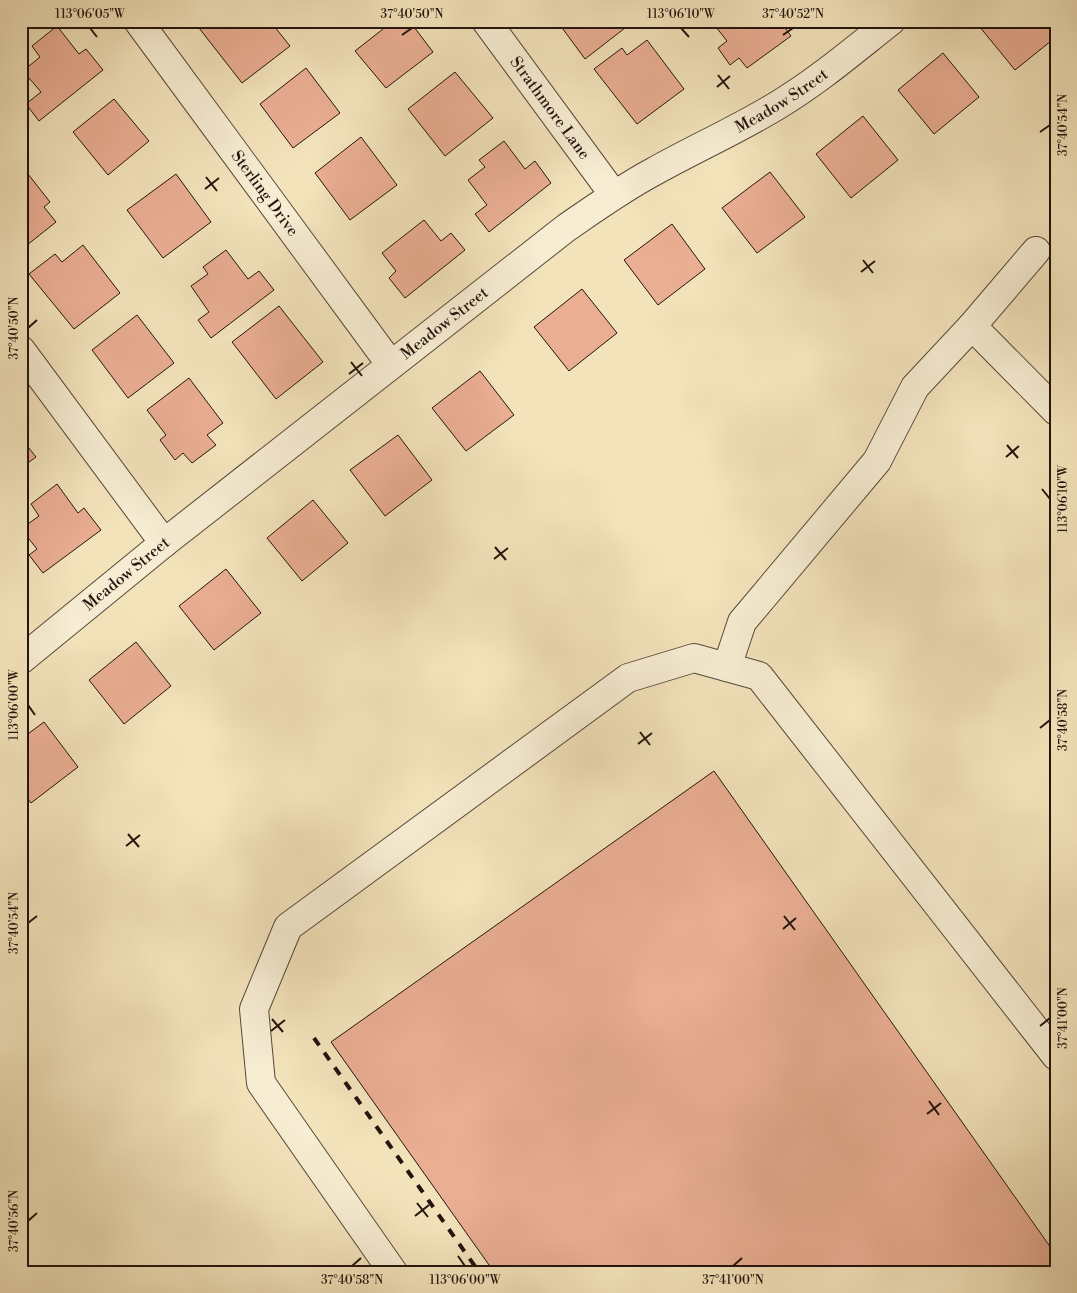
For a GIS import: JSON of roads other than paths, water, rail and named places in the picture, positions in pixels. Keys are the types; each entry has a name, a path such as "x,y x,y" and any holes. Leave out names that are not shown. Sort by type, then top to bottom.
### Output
{"street":[{"name":"Sterling Drive","path":"138,21 391,365"},
{"name":"Strathmore Lane","path":"486,21 614,195"},
{"name":"Meadow Street","path":"21,660 164,543 566,228 614,195 653,172 740,127 816,81 863,30 891,21"},
{"path":"727,667 742,622 876,460 915,387 972,326 1036,251"},
{"path":"972,326 1056,411"},
{"path":"21,350 164,543"},
{"path":"393,1272 262,1083 254,1009 288,927 628,678 694,658 759,676 1056,1056"}],"railway":[{"path":"314,1038 479,1272"}]}
